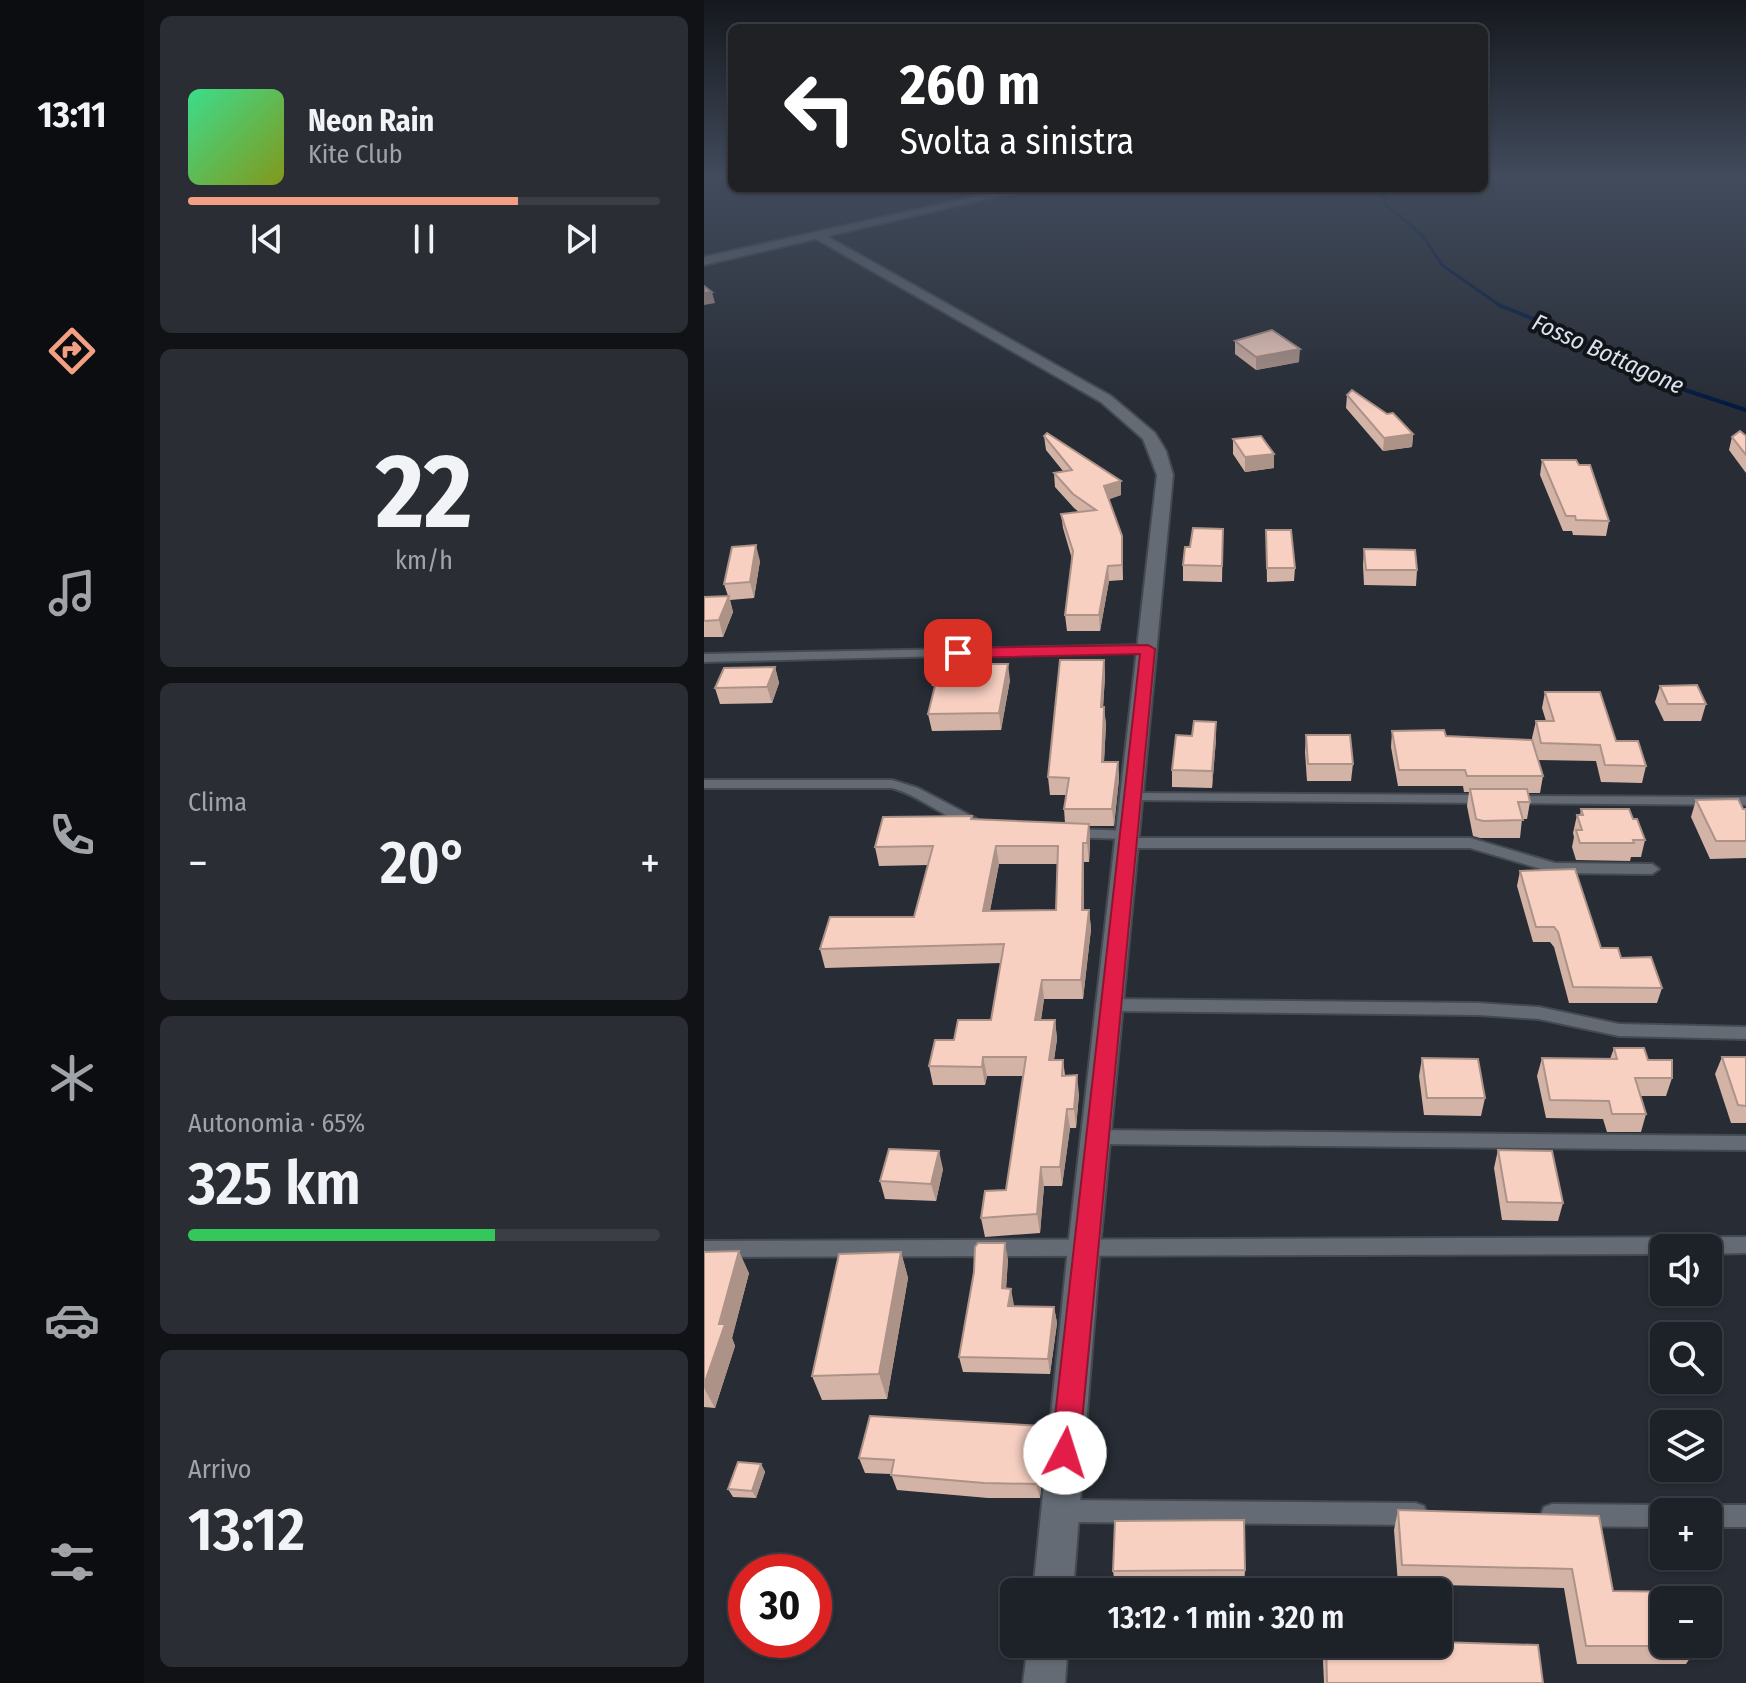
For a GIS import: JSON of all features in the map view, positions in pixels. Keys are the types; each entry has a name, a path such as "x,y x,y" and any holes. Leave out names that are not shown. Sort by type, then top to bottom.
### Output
{"street":[{"path":"704,261 728,256"},
{"path":"854,256 1080,383 1127,414 1145,431 1158,451 1165,484 1095,1137 1054,1578"},
{"path":"1044,1683 1047,1658"}],"lane":[{"path":"704,658 1148,649"},
{"path":"704,784 892,784 918,791 950,814 985,825"},
{"path":"1132,797 1746,801"},
{"path":"1058,834 1127,839 1470,843 1565,869 1652,869"},
{"path":"1110,1005 1478,1009 1539,1013 1619,1030 1746,1033"},
{"path":"1095,1137 1746,1143"},
{"path":"704,1249 1746,1245"},
{"path":"1060,1511 1441,1514"},
{"path":"1537,1515 1650,1516"},
{"path":"1722,1516 1746,1516"}],"building":[{"path":"1272,330 1300,349 1256,357 1235,341"},
{"path":"1352,390 1387,414 1393,413 1413,434 1384,438 1347,395"},
{"path":"1740,431 1746,436 1746,455 1732,437"},
{"path":"1047,433 1121,481 1104,486 1122,536 1122,565 1108,566 1099,615 1065,615 1073,551 1061,514 1096,510 1073,494 1054,473 1072,470 1044,436"},
{"path":"1261,436 1274,454 1245,457 1233,439"},
{"path":"1542,460 1576,460 1579,465 1590,465 1609,521 1576,520 1575,516 1566,516"},
{"path":"1193,528 1223,529 1222,566 1183,565 1185,547 1190,547"},
{"path":"1266,530 1291,530 1295,568 1267,568"},
{"path":"756,545 750,582 724,584 732,547"},
{"path":"1364,549 1415,550 1417,570 1366,570"},
{"path":"729,596 719,620 704,621 704,597"},
{"path":"973,646 969,664 1008,664 999,713 928,714 939,670 929,670 934,647"},
{"path":"1060,660 1104,660 1102,762 1118,762 1112,809 1064,809 1069,778 1048,777"},
{"path":"775,667 767,687 715,688 724,668"},
{"path":"1697,685 1706,704 1668,704 1660,686"},
{"path":"1545,692 1600,692 1616,741 1638,741 1646,766 1605,765 1600,745 1541,743 1536,721 1554,721"},
{"path":"1194,721 1216,722 1212,771 1172,770 1176,735 1192,736"},
{"path":"1444,730 1446,736 1532,740 1543,776 1467,776 1465,770 1399,770 1392,731"},
{"path":"1306,735 1350,735 1353,764 1308,764"},
{"path":"1470,789 1527,789 1530,802 1518,802 1523,820 1476,819"},
{"path":"1738,799 1746,809 1746,841 1716,841 1696,800"},
{"path":"1581,809 1629,809 1633,819 1637,819 1645,840 1633,840 1634,843 1580,843 1576,830 1582,830 1577,815 1583,815"},
{"path":"972,816 971,819 1089,824 1087,843 1083,843 1082,910 1089,910 1081,980 1042,980 1035,1020 1055,1020 1049,1060 1063,1060 1062,1076 1077,1075 1074,1109 1067,1109 1060,1167 1041,1167 1037,1214 981,1218 985,1191 1006,1190 1026,1057 983,1057 982,1067 929,1066 935,1040 954,1040 958,1020 991,1020 1004,944 820,949 830,917 914,917 933,846 875,847 883,817","holes":["996,846 1058,846 1056,910 983,911"]},
{"path":"1575,869 1601,948 1618,948 1621,958 1651,957 1662,988 1573,987 1558,932 1554,927 1536,927 1520,871"},
{"path":"1614,1048 1644,1048 1648,1060 1672,1060 1672,1078 1635,1078 1646,1114 1612,1114 1609,1101 1550,1100 1542,1058 1617,1059"},
{"path":"1722,1057 1746,1057 1746,1106 1738,1105"},
{"path":"1422,1058 1478,1059 1485,1098 1427,1098"},
{"path":"889,1149 939,1151 931,1184 880,1181"},
{"path":"1498,1150 1552,1151 1563,1203 1507,1202"},
{"path":"978,1243 1005,1243 1002,1288 1011,1289 1008,1306 1054,1307 1048,1359 959,1357"},
{"path":"739,1251 719,1324 725,1324 704,1385 704,1252"},
{"path":"901,1252 879,1374 812,1376 839,1254"},
{"path":"870,1416 1043,1426 1036,1484 891,1475 894,1460 859,1458"},
{"path":"738,1462 761,1464 752,1491 728,1489"},
{"path":"1398,1510 1599,1516 1613,1591 1650,1592 1650,1646 1586,1646 1572,1569 1402,1565"},
{"path":"1244,1520 1245,1570 1113,1571 1115,1521"},
{"path":"1452,1642 1538,1645 1543,1683 1327,1683 1326,1658 1452,1658"}],"waterway":[{"name":"Fosso Bottagone","path":"1436,256 1442,265 1499,305"},
{"name":"Fosso Bottagone","path":"1499,305 1576,336 1667,384 1746,410"}],"route":[{"path":"958,653 1148,649 1065,1453"}]}
